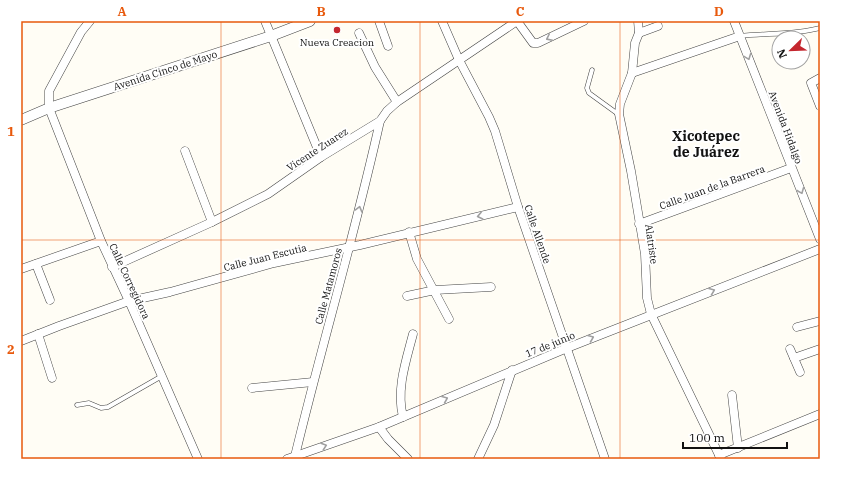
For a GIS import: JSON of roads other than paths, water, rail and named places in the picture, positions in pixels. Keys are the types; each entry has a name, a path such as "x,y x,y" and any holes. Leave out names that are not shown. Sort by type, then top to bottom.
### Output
{"street":[{"path":"48,108 49,91 81,32 90,21"},
{"path":"265,21 321,157"},
{"name":"Avenida Cinco de Mayo","path":"21,120 48,108 271,36 310,21"},
{"path":"379,21 388,46"},
{"name":"Calle Allende","path":"442,21 459,60 495,131 518,207 605,459"},
{"path":"517,21 533,43 538,43 584,21"},
{"name":"Vicente Zuarez","path":"112,267 212,222 268,194 321,157 380,121 387,111 397,102 517,21"},
{"name":"Alatriste","path":"638,21 639,34 634,43 632,73 620,104 619,114 631,171 645,254 647,298 651,314 720,457"},
{"name":"Avenida Hidalgo","path":"734,21 820,239"},
{"path":"639,34 658,26"},
{"path":"359,33 376,67 397,102"},
{"path":"632,73 740,36"},
{"path":"820,78 811,83 820,106"},
{"name":"Calle Corregidora","path":"48,108 112,267 129,301 198,459"},
{"name":"Calle Matamoros","path":"291,458 313,382 367,179 380,121"},
{"path":"185,151 212,222"},
{"name":"Calle Juan de la Barrera","path":"639,224 791,168"},
{"name":"Calle Juan Escutia","path":"21,341 129,301 170,292 274,263 518,207"},
{"path":"409,232 417,259 435,290 449,319"},
{"path":"21,269 101,241"},
{"name":"17 de junio","path":"291,458 379,427 512,370 651,314 820,249"},
{"path":"36,264 50,300"},
{"path":"407,296 435,290 491,287"},
{"path":"797,327 820,321"},
{"path":"38,334 52,378"},
{"path":"404,417 401,407 402,371 413,334"},
{"path":"790,348 800,372"},
{"path":"794,358 820,349"},
{"path":"478,459 494,425 512,370"},
{"path":"252,388 313,382"},
{"path":"732,395 738,448"},
{"path":"720,457 820,414"},
{"path":"379,427 388,439 408,459"}],"lane":[{"path":"740,36 788,34 806,32 820,28"},
{"path":"592,70 587,88 589,93 619,114"},
{"path":"77,405 89,404 100,408 108,407 162,376"}],"place":[{"name":"Nueva Creacion","path":"337,30"}],"district":[{"name":"Xicotepec de Juárez","path":"706,144"}]}
